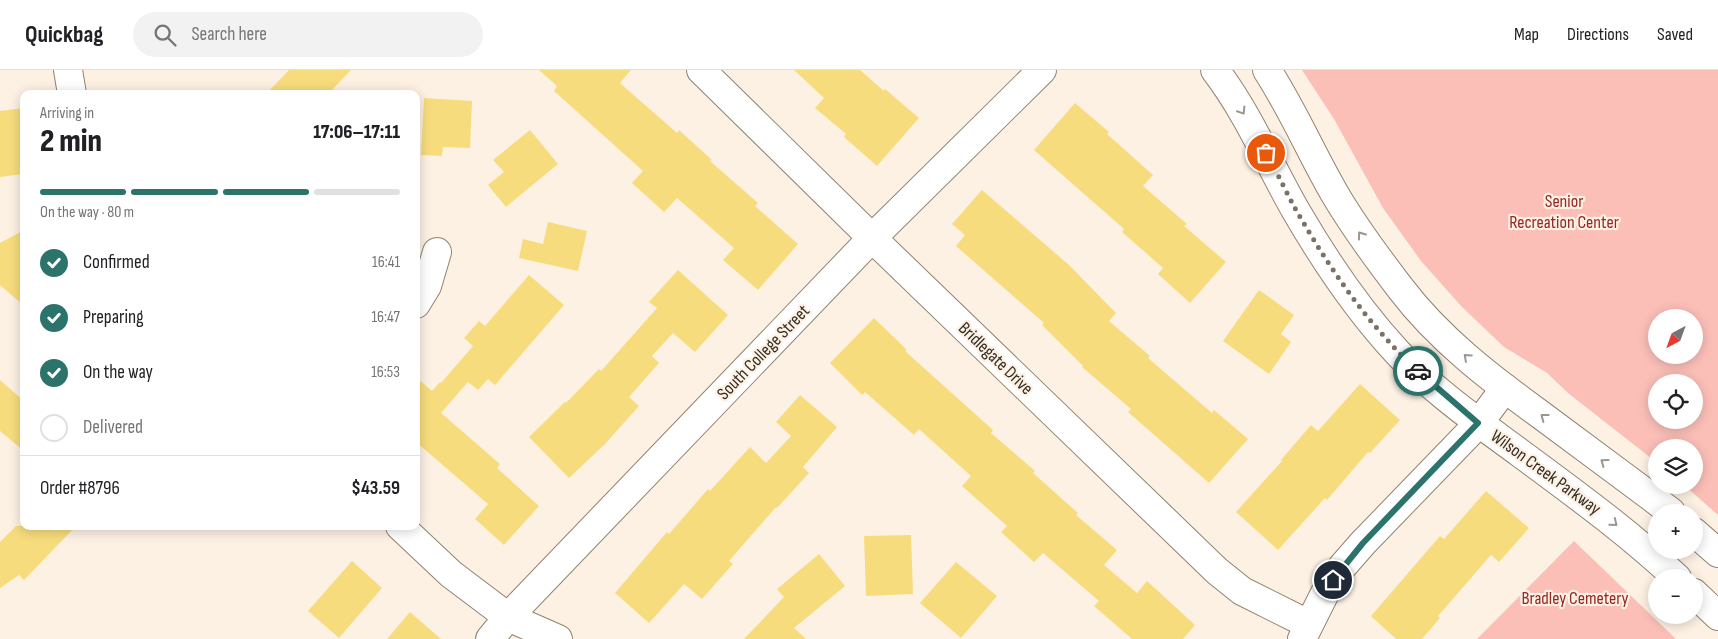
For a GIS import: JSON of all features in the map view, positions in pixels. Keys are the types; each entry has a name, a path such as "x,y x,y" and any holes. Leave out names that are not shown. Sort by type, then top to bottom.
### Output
{"street":[{"path":"68,70 71,90"},
{"name":"Bridlegate Drive","path":"701,70 1217,571 1242,591 1305,632"},
{"name":"South College Street","path":"490,639 508,617 872,238 1042,70"},
{"name":"Wilson Creek Parkway","path":"1215,70 1252,126 1325,259 1352,298 1399,354 1453,403 1613,522 1667,569"},
{"path":"1267,70 1292,112 1336,196 1353,223 1401,290 1424,317 1450,342 1505,388 1660,504"},
{"path":"420,297 427,286 437,252"},
{"path":"1305,632 1325,593 1342,567 1478,423 1505,388"},
{"path":"404,530 451,574 508,617 558,639"},
{"path":"1703,540 1718,553"},
{"path":"1703,602 1718,616"}],"green space":[{"name":"Senior Recreation Center","path":"1302,70 1718,70 1718,515 1694,494 1703,494 1703,439 1648,439 1648,456 1568,393 1547,373 1504,347 1462,307 1421,261 1383,208 1334,119"},
{"name":"Bradley Cemetery","path":"1574,541 1648,612 1648,624 1660,624 1676,639 1477,639"}],"building":[{"path":"289,70 351,70 332,90 270,90"},
{"path":"539,70 631,70 620,83 677,133 679,130 712,160 710,161 758,203 755,206 798,244 758,290 723,260 734,248 677,198 664,212 632,183 643,171 554,91 557,86"},
{"path":"794,70 860,70 919,118 877,166 844,137 846,134 815,108 824,98"},
{"path":"424,98 472,101 470,148 443,147 442,156 421,155"},
{"path":"1075,103 1109,132 1107,134 1153,175 1143,186 1187,224 1184,226 1226,262 1190,303 1158,274 1163,268 1122,232 1124,229 1034,150"},
{"path":"20,108 20,174 0,177 0,111"},
{"path":"530,130 558,164 506,207 488,185 504,172 493,160"},
{"path":"982,190 1069,265 1116,313 1109,321 1150,356 1148,358 1212,413 1214,410 1248,439 1209,483 1128,412 1131,409 1082,367 1042,325 1044,323 956,246 965,235 952,224"},
{"path":"548,222 587,231 578,271 519,258 523,239 543,244"},
{"path":"20,232 20,302 0,285 0,243"},
{"path":"678,270 728,315 695,352 673,333 652,356 659,363 629,397 639,406 605,444 569,478 529,437 599,369 601,371 657,308 649,302"},
{"path":"529,275 564,305 495,385 488,379 478,390 468,382 441,413 500,464 497,468 539,506 504,545 475,519 488,504 420,445 420,380 432,391 473,346 464,338 479,321 485,326"},
{"path":"1259,290 1294,315 1281,334 1291,342 1269,374 1223,341"},
{"path":"874,318 907,350 905,351 993,430 991,433 1035,471 1033,473 1078,513 1076,515 1117,550 1104,565 1137,593 1147,581 1195,625 1183,639 1132,639 1094,606 1099,601 1043,553 1034,562 1001,532 1007,526 962,486 971,476 919,429 914,435 865,392 862,395 830,363"},
{"path":"0,380 20,398 20,448 0,431"},
{"path":"1360,384 1400,420 1370,453 1368,452 1327,500 1325,498 1278,550 1236,512 1282,461 1311,425 1318,431"},
{"path":"800,395 837,427 803,467 809,473 776,507 729,561 733,564 702,599 684,584 649,623 615,593 667,532 669,534 708,489 710,491 750,447 766,463 791,436 776,422"},
{"path":"1486,491 1529,528 1499,562 1491,555 1438,616 1440,618 1422,639 1396,639 1371,616 1440,536 1444,539"},
{"path":"16,526 20,526 20,530 72,530 24,580 19,575 0,588 0,542"},
{"path":"911,535 913,594 866,596 864,536"},
{"path":"819,554 845,586 794,628 806,639 744,639 784,597 777,589"},
{"path":"352,561 382,588 339,638 308,611"},
{"path":"956,562 997,596 961,638 920,603"},
{"path":"410,612 441,639 387,639"}],"way so far":[{"path":"1266,153 1325,259 1352,298 1378,331 1418,371"}],"route":[{"path":"1333,580 1363,543 1478,423 1418,371"}]}
